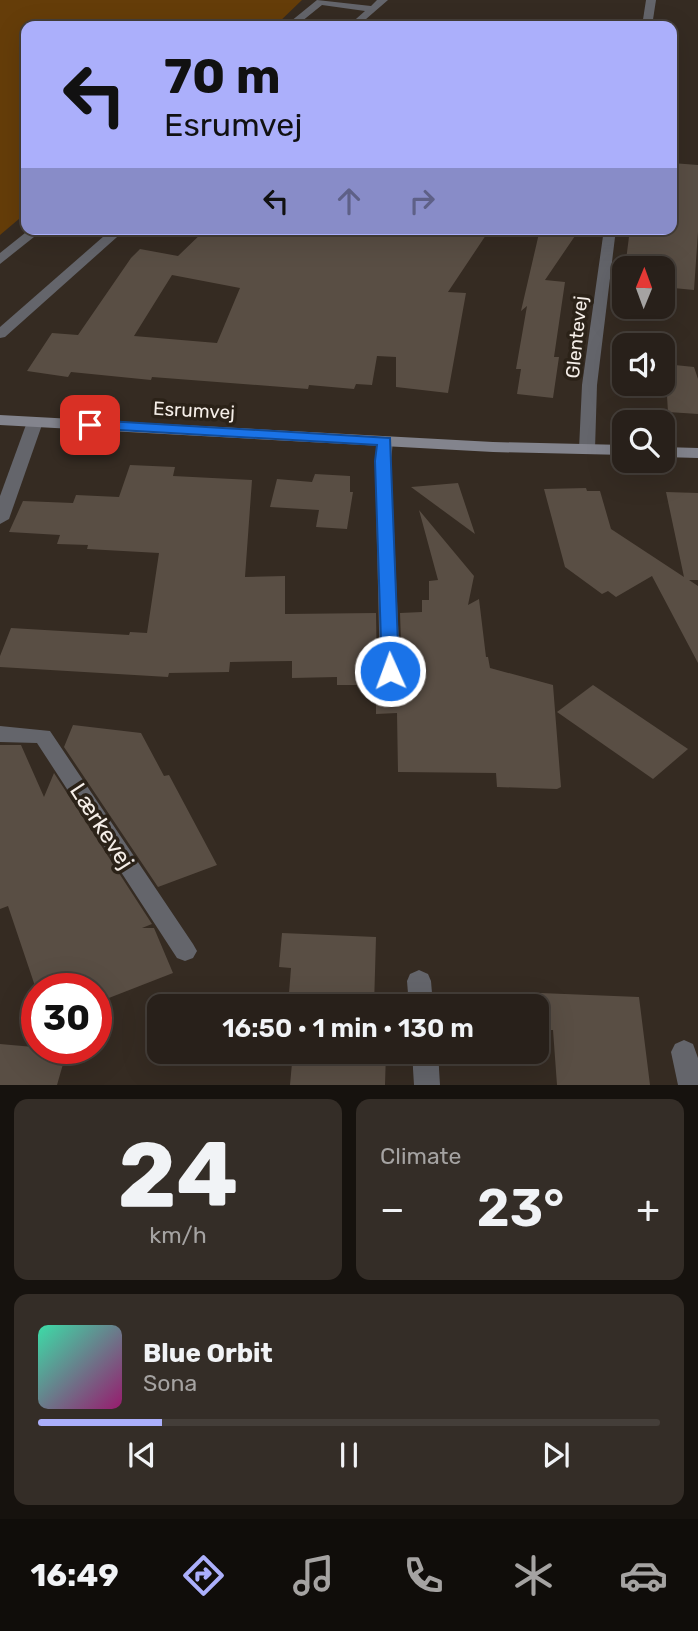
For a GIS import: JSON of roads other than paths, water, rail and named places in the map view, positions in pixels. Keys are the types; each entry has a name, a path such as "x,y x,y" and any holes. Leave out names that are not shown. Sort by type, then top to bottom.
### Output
{"main road":[{"name":"Esrumvej","path":"0,420 385,441 612,450"},
{"path":"675,452 698,453"}],"street":[{"path":"359,21 383,0"},
{"path":"648,21 651,0"},
{"path":"296,21 321,1 373,9"},
{"path":"0,260 31,235"},
{"path":"0,334 113,235"},
{"name":"Glentevej","path":"587,449 586,427 599,294 609,235"},
{"path":"0,519 35,422"},
{"path":"385,441 383,461 390,671"},
{"name":"Lærkevej","path":"0,734 43,736 185,951"},
{"path":"419,981 420,994"},
{"path":"684,1052 691,1085"},
{"path":"426,1064 427,1085"}]}
